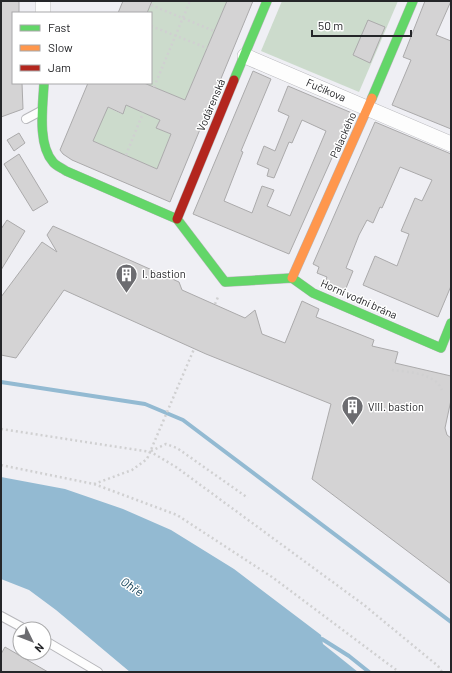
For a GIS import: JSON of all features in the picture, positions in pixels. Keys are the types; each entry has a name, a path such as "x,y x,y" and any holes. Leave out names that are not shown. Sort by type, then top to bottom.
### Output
{"street":[{"path":"43,1 43,12"},
{"name":"Vodárenská","path":"177,219 267,1"},
{"name":"Palackého","path":"292,278 368,108 413,1"},
{"name":"Fučíkova","path":"245,56 451,144"},
{"path":"44,84 43,137 47,151 53,162 66,171 177,219 225,282 292,278"},
{"name":"Horní vodní brána","path":"292,278 313,293 441,348 451,323"}],"lane":[{"path":"26,119 44,110"},
{"path":"1,616 12,622"},
{"path":"52,645 98,672"}],"path":[{"path":"154,87 190,1"},
{"path":"150,5 214,31"},
{"path":"152,26 207,48"},
{"path":"126,155 143,112"},
{"path":"94,484 132,470 147,459 194,349"},
{"path":"392,370 434,379 442,390"},
{"path":"1,429 151,452 176,467 364,605 438,666 442,672"},
{"path":"151,452 166,444 177,448 248,498"},
{"path":"1,465 94,484 177,515 272,578 399,672"}],"green space":[{"path":"152,1 227,1 185,100 146,84 152,84 152,12 147,12"},
{"path":"282,1 398,1 359,92 261,51"},
{"path":"126,105 160,120 156,128 171,134 157,169 93,141 107,107 122,114"}],"water":[{"name":"Ohře","path":"1,477 65,489 123,509 171,530 234,569 321,635 323,644 358,672 130,672 56,610 29,590 1,579"}],"building":[{"path":"1,1 19,1 19,12 12,12 12,84 22,84 23,109 1,117"},
{"path":"123,1 152,1 147,12 118,12"},
{"path":"227,1 253,1 170,202 72,160 60,150 88,84 146,84 185,100","holes":["126,105 160,120 156,128 171,134 157,169 93,141 108,107 123,114"]},
{"path":"425,1 451,1 436,35 451,41 451,129 392,105 411,60 403,57"},
{"path":"368,20 385,27 370,63 353,55"},
{"path":"253,71 271,79 241,151 243,152 224,201 252,213 262,186 274,190 267,206 290,216 326,131 302,120 292,143 289,142 274,178 267,176 269,169 257,164 264,146 275,151 289,116 278,111 288,86 352,113 289,254 193,214"},
{"path":"375,122 451,154 451,286 438,317 363,285 375,256 397,266 409,234 401,231 415,198 422,201 432,180 400,167 382,208 380,207 373,223 367,220 359,235 346,268 353,271 344,293 324,284 327,277 317,273 319,267 313,264"},
{"path":"19,133 25,143 14,151 7,140"},
{"path":"19,154 48,202 33,211 4,164"},
{"path":"7,220 25,231 1,270 1,229"},
{"path":"53,226 179,282 182,290 245,318 255,310 262,334 285,343 302,301 319,309 316,317 374,340 372,346 398,352 395,363 451,376 451,400 445,428 447,435 451,438 451,584 312,479 331,404 206,354 64,290 16,358 1,355 1,297 42,242 57,252 47,235"},
{"path":"5,647 12,651 12,661 29,661 48,672 1,672 1,654"}],"waterway":[{"path":"1,382 145,404 183,420 451,622"},
{"path":"322,639 349,656 369,672"}],"traffic: fast":[{"path":"234,80 267,1"},
{"path":"372,98 413,1"},
{"path":"44,84 42,113 43,135 48,154 54,163 66,171 177,219 225,282 292,278 313,293 441,348 451,323"}],"traffic: slow":[{"path":"292,278 372,98"}],"traffic: jam":[{"path":"177,219 234,80"}],"place":[{"name":"I. bastion","path":"126,294"},
{"name":"VIII. bastion","path":"352,426"}]}
